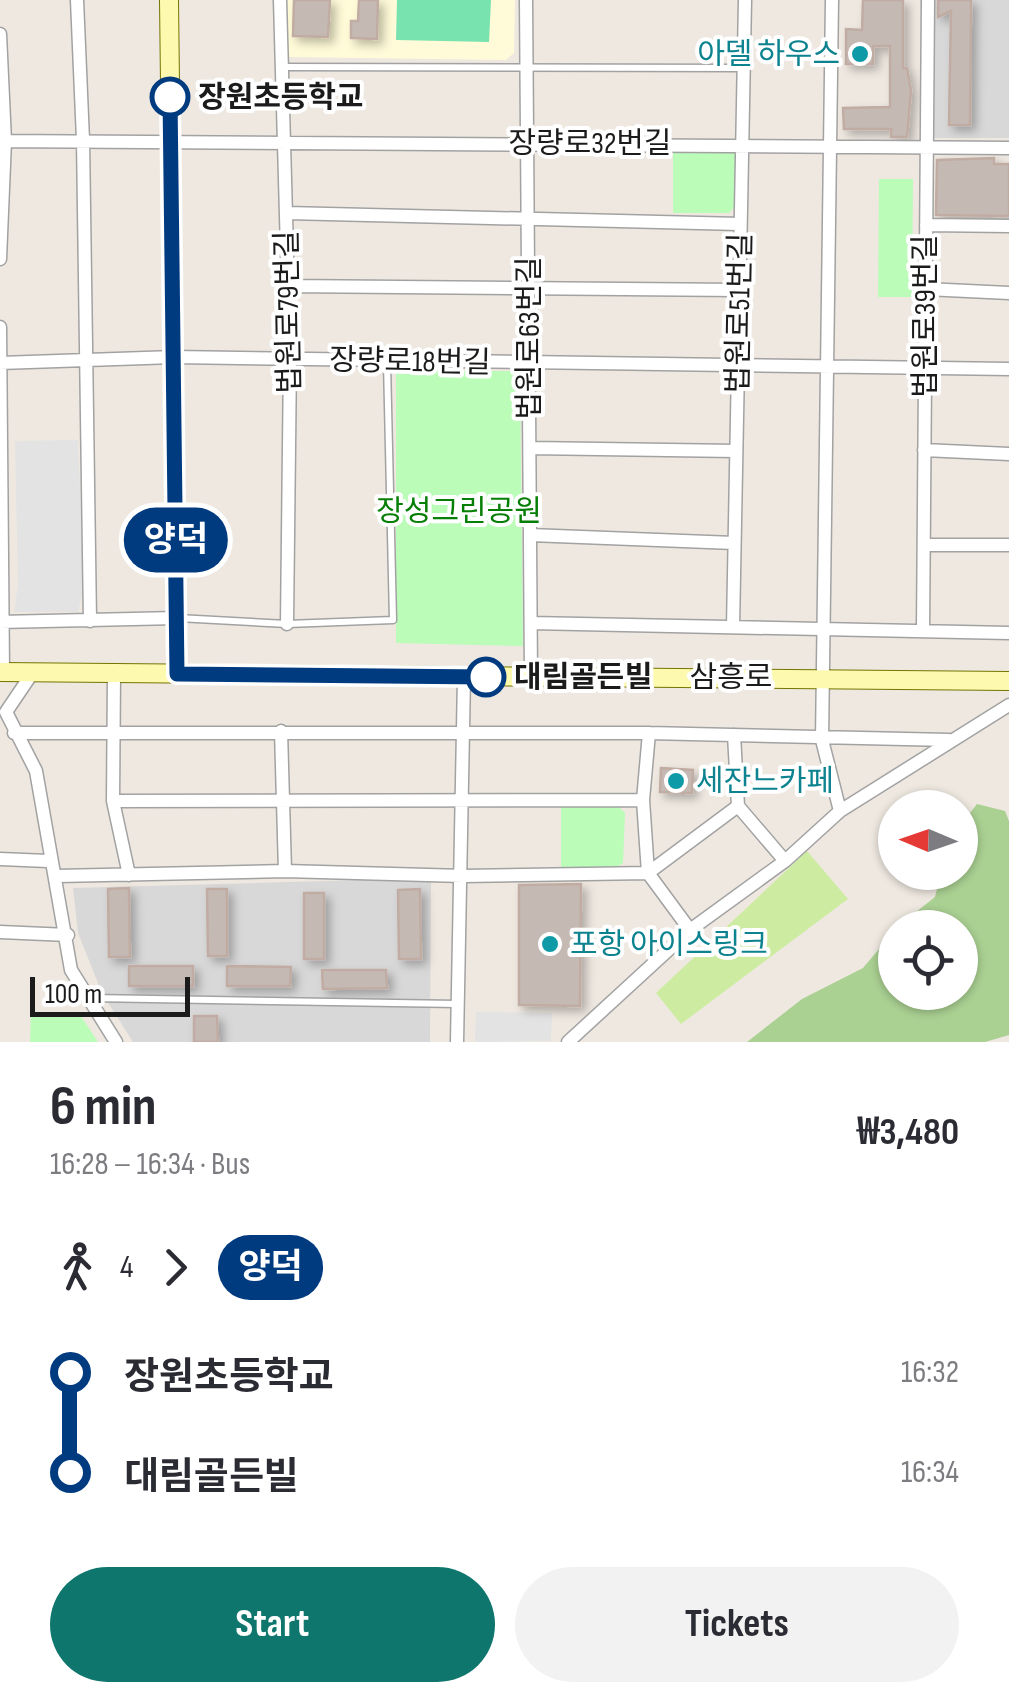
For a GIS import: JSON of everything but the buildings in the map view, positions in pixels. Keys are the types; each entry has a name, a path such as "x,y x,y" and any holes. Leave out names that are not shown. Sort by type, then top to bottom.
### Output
{"main road":[{"path":"169,0 177,674"},
{"name":"삼흥로","path":"2,672 1009,681"}],"street":[{"path":"77,0 83,140 90,621"},
{"name":"법원로79번길","path":"280,0 280,67 287,141 290,359 287,624"},
{"name":"법원로63번길","path":"526,0 532,676"},
{"name":"법원로51번길","path":"733,627 744,0"},
{"path":"832,0 822,740 840,811"},
{"name":"법원로39번길","path":"923,631 928,0"},
{"path":"0,34 0,259"},
{"name":"장량로32번길","path":"2,141 1009,148"},
{"path":"287,213 740,224"},
{"path":"926,225 1009,226"},
{"path":"288,286 739,290"},
{"path":"926,288 1009,293"},
{"path":"0,326 2,672"},
{"name":"장량로18번길","path":"1,363 174,357 387,362 738,362 1009,369"},
{"path":"530,448 736,451"},
{"path":"924,450 1009,454"},
{"path":"530,534 734,544"},
{"path":"924,544 1009,546"},
{"path":"3,622 177,618"},
{"path":"531,622 1009,633"},
{"path":"33,672 6,712 36,771 48,861 57,876 71,970 116,1042"},
{"path":"114,674 114,801 129,876"},
{"path":"456,1042 463,876 464,678"},
{"path":"568,1042 690,930 784,861 840,811 1009,706"},
{"path":"0,720 14,733 649,733 950,740"},
{"path":"281,732 285,871"},
{"path":"649,733 643,800 648,873 690,930"},
{"path":"734,735 738,806 784,861"},
{"path":"114,801 643,800"},
{"path":"57,876 285,871 463,876 648,873 738,806"},
{"path":"0,859 48,861"},
{"path":"0,932 68,934"}],"lane":[{"path":"280,67 743,68"},
{"path":"177,618 287,624 393,620 387,362"},
{"path":"90,998 457,1004"}],"shaded area":[{"path":"285,0 515,0 514,53 506,60 286,57"},
{"path":"926,0 1009,0 1009,138 934,138 929,134"},
{"path":"78,440 84,585 78,612 14,612 18,585 15,441"},
{"path":"431,878 430,1042 133,1042 102,993 78,933 73,888"},
{"path":"476,1012 552,1013 551,1041 475,1042"}],"green space":[{"path":"397,0 491,0 489,42 396,40"},
{"path":"673,151 735,151 736,205 729,213 673,213"},
{"path":"879,179 913,179 912,297 878,297"},
{"name":"장성그린공원","path":"396,371 515,371 520,378 523,646 396,643"},
{"path":"978,804 1005,811 1009,821 1009,1035 985,1042 747,1042 802,999 863,968 878,950 878,1010 978,1010 978,910 919,910 935,897 937,890 978,890"},
{"path":"561,805 617,805 625,813 623,863 614,869 561,869"},
{"path":"807,851 848,899 681,1024 656,993"},
{"path":"31,1013 81,1016 98,1042 30,1042"}],"bus line":[{"name":"양덕","path":"170,97 177,674 486,677"}],"place":[{"name":"아델 하우스","path":"860,54"},
{"name":"장원초등학교","path":"170,97"},
{"name":"대림골든빌","path":"486,677"},
{"name":"세잔느카페","path":"676,781"},
{"name":"포항 아이스링크","path":"550,944"}]}
